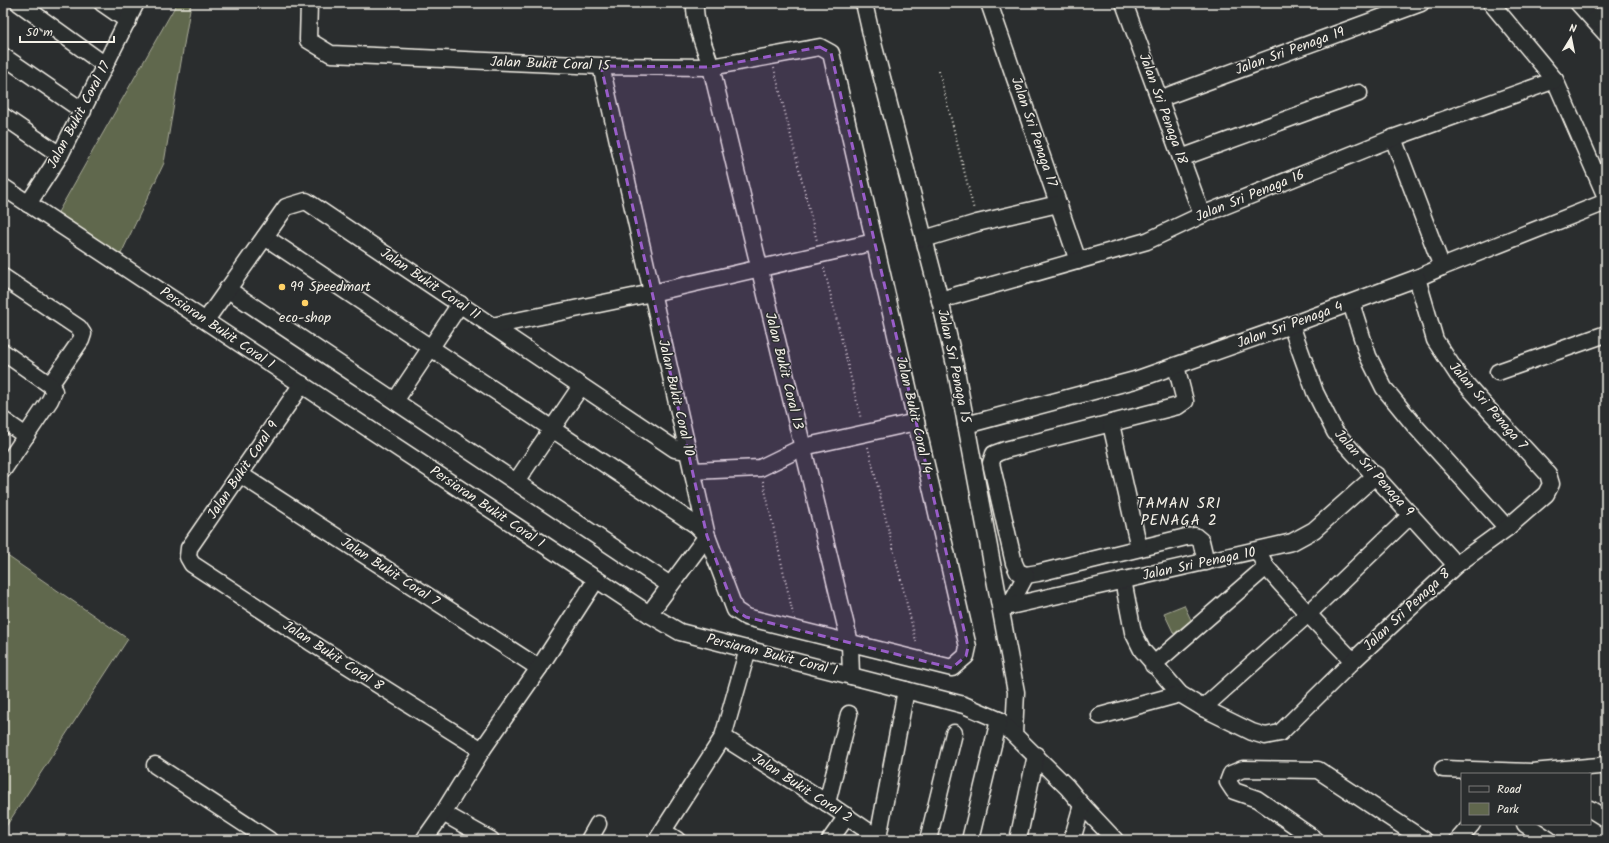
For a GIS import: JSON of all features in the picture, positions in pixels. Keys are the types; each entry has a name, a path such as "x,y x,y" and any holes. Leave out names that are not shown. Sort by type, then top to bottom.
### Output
{"street":[{"path":"19,3 105,65"},
{"path":"102,3 128,21"},
{"name":"Jalan Bukit Coral 17","path":"28,204 60,155 136,3"},
{"name":"Jalan Bukit Coral 15","path":"310,3 308,40 331,54 601,66 711,67 820,47 831,53"},
{"name":"Jalan Bukit Coral 13","path":"695,3 694,10 711,67 850,643 851,676"},
{"name":"Jalan Sri Penaga 15","path":"864,3 940,300 955,365 966,425 1005,607 1016,692 1014,733"},
{"name":"Jalan Sri Penaga 17","path":"989,3 1078,261"},
{"name":"Jalan Sri Penaga 18","path":"1124,3 1202,215"},
{"name":"Jalan Sri Penaga 19","path":"1159,99 1421,3"},
{"path":"1491,3 1555,80 1606,197"},
{"path":"1578,3 1600,16 1606,34"},
{"name":"Jalan Bukit Coral 14","path":"831,53 968,647 966,656 952,668 850,643"},
{"path":"3,56 83,111"},
{"name":"Jalan Bukit Coral 10","path":"601,66 707,536 735,610 746,617 850,643"},
{"name":"Jalan Sri Penaga 16","path":"940,300 1147,241 1202,215 1393,138 1555,80"},
{"path":"1181,158 1359,93"},
{"path":"3,116 60,155"},
{"path":"1393,138 1442,267"},
{"name":"Persiaran Bukit Coral 1","path":"3,187 206,320 596,580 680,632 964,705 999,720 1014,733 1067,787 1115,840"},
{"name":"Jalan Bukit Coral 11","path":"206,320 286,207 306,201 675,449 688,451"},
{"name":"Jalan Sri Penaga 4","path":"966,425 1136,380 1351,303 1606,202"},
{"path":"924,239 977,223 1058,204"},
{"path":"265,237 696,525 707,536 649,614"},
{"path":"492,326 652,293 874,242"},
{"path":"3,277 79,328 84,334 50,385"},
{"name":"Jalan Sri Penaga 7","path":"1417,278 1435,340 1458,375 1548,474 1551,484"},
{"path":"227,289 670,585"},
{"path":"1351,303 1368,356 1384,388 1415,426 1507,528"},
{"path":"395,401 460,304"},
{"name":"Jalan Sri Penaga 9","path":"1292,325 1315,392 1335,432 1456,564"},
{"path":"1498,372 1606,334"},
{"path":"3,352 50,385 54,391 50,400 3,470"},
{"path":"1176,366 1185,401 1178,406 1005,450 994,454 992,469 1014,563 1018,572 1026,575 1195,536 1201,541 1206,562"},
{"name":"Jalan Bukit Coral 9","path":"188,557 189,548 241,475 302,384"},
{"path":"516,482 581,386"},
{"path":"3,420 26,436"},
{"path":"692,471 760,468 802,447 916,422"},
{"path":"1111,424 1139,548"},
{"name":"Jalan Bukit Coral 7","path":"241,475 539,668"},
{"name":"Jalan Sri Penaga 10","path":"1005,607 1258,551 1292,542 1314,530 1376,475"},
{"name":"Jalan Sri Penaga 8","path":"1203,708 1252,732 1265,736 1280,733 1353,661 1456,564 1507,528 1546,494 1551,484"},
{"path":"1123,580 1133,632 1142,650 1153,665 1180,694 1203,708 1308,614 1411,515"},
{"path":"1258,551 1266,567 1353,661"},
{"name":"Jalan Bukit Coral 8","path":"188,557 192,564 312,643 482,750"},
{"path":"1153,665 1266,567"},
{"path":"1005,607 1026,575"},
{"path":"424,840 482,750 539,668 596,580"},
{"path":"678,840 660,835 723,737 748,649"},
{"path":"880,839 906,690"},
{"path":"1100,716 1180,694"},
{"path":"827,803 849,714"},
{"path":"970,840 999,720"},
{"path":"928,840 954,733"},
{"name":"Jalan Bukit Coral 2","path":"723,737 827,803 880,839"},
{"path":"1018,840 1036,755"},
{"path":"1461,781 1443,769 1534,773 1606,764"},
{"path":"155,765 269,840"},
{"path":"1316,840 1257,799 1234,791 1228,782 1231,774 1243,769 1318,770 1424,840"},
{"path":"1072,840 1082,805"},
{"path":"1591,810 1606,819"},
{"path":"443,812 491,840"},
{"path":"830,840 847,816"},
{"path":"589,840 598,824"},
{"path":"1458,840 1471,825"},
{"path":"1526,825 1549,840"}],"path":[{"path":"771,56 921,661"},
{"path":"940,71 977,223"},
{"path":"760,468 797,630"},
{"path":"3,712 8,715 3,733"}],"highlighted area":[{"path":"820,47 831,53 968,647 966,656 952,668 746,617 735,610 707,536 601,66 711,67"}],"green space":[{"path":"177,3 191,3 164,163 120,256 57,214"},
{"path":"3,553 128,639 3,831"},
{"path":"1184,605 1191,620 1174,634 1164,613"}],"place":[{"name":"99 Speedmart","path":"282,287"},
{"name":"eco-shop","path":"305,303"}],"district":[{"name":"TAMAN SRI PENAGA 2","path":"1179,512"}]}
